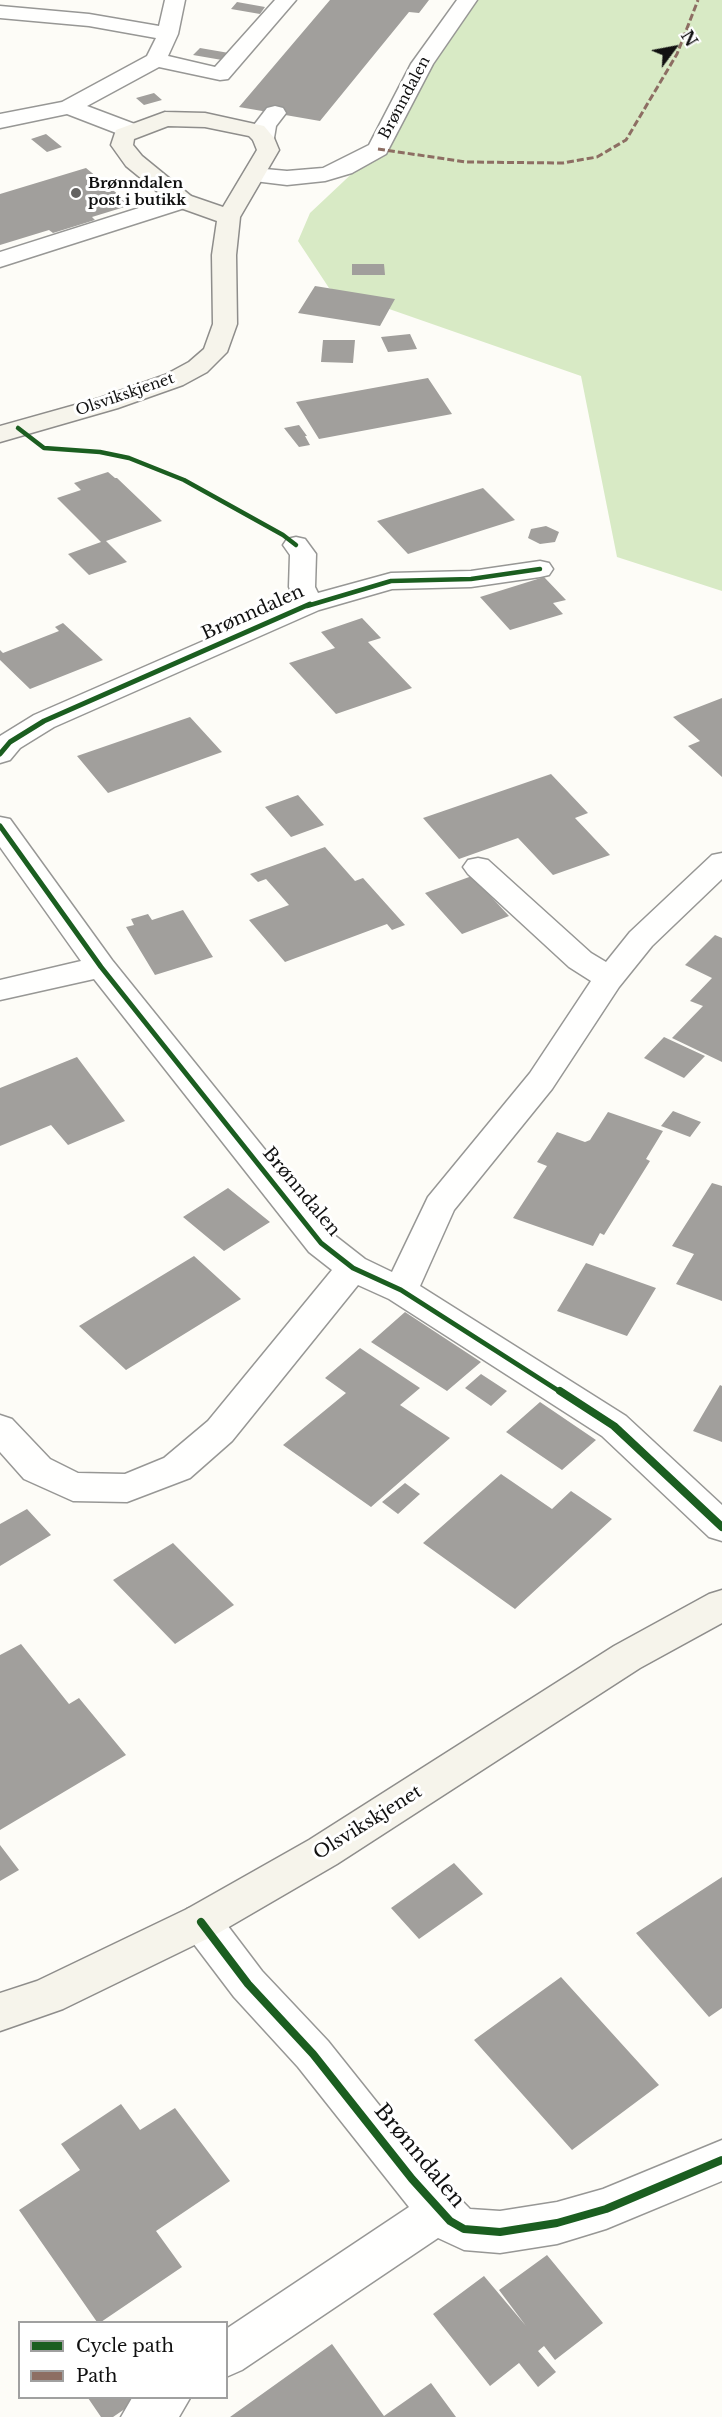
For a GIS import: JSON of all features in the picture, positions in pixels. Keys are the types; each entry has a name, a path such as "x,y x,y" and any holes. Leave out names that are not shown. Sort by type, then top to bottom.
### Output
{"main road":[{"path":"229,217 183,201 134,161 122,145 124,135 165,119 205,120 256,131 263,138"},
{"name":"Olsvikskjenet","path":"0,434 109,404 174,380 198,367 215,352 225,324 224,255 229,217 268,150 263,138"},
{"name":"Olsvikskjenet","path":"0,2012 48,1996 201,1922 323,1852 627,1657 722,1605"}],"street":[{"path":"0,121 69,106 156,60 168,34 175,0"},
{"path":"156,60 220,74 286,0"},
{"name":"Brønndalen","path":"255,175 287,178 325,174 344,168 378,149 422,64 467,0"},
{"path":"0,12 89,21 168,34"},
{"path":"69,106 132,131"},
{"path":"263,138 266,125 275,113"},
{"path":"0,260 183,201"},
{"name":"Brønndalen","path":"296,545 303,554 302,587 310,604"},
{"name":"Brønndalen","path":"0,754 10,742 44,722 310,604 392,581 471,579 540,569"},
{"name":"Brønndalen","path":"0,826 101,967 321,1243 353,1268 401,1290 614,1426 722,1527"},
{"path":"401,1290 440,1205 541,1081 608,980 641,939 722,862"},
{"path":"478,867 580,960 608,980"},
{"path":"0,990 101,967"},
{"path":"0,1429 37,1469 73,1487 127,1488 177,1468 220,1431 353,1268"},
{"name":"Brønndalen","path":"201,1922 248,1983 313,2054 412,2179 438,2205 450,2221 464,2229 500,2232 557,2223 606,2209 722,2160"},
{"name":"Brønndalen","path":"228,2354 426,2221 438,2205"},
{"path":"144,2417 165,2399"}],"green space":[{"path":"467,0 722,0 722,591 617,557 581,376 329,288 298,241 310,213 378,149"}],"building":[{"path":"330,0 429,0 419,13 409,12 320,121 239,107"},
{"path":"237,2 265,7 260,14 231,9"},
{"path":"200,48 229,53 222,60 193,55"},
{"path":"154,93 162,100 144,105 136,98"},
{"path":"46,134 62,147 47,152 31,139"},
{"path":"86,168 131,205 92,217 95,220 53,233 49,230 0,245 0,194"},
{"path":"352,264 384,264 385,275 352,275"},
{"path":"315,286 395,299 380,326 298,313"},
{"path":"410,334 417,349 388,352 381,337"},
{"path":"323,340 355,340 353,363 321,362"},
{"path":"428,378 452,414 319,439 296,402"},
{"path":"299,425 310,445 299,447 284,428"},
{"path":"108,472 162,521 106,541 127,562 89,575 68,554 101,542 57,498 81,490 74,483"},
{"path":"483,488 515,520 408,554 377,521"},
{"path":"546,526 559,532 555,542 540,544 528,538 531,529"},
{"path":"544,577 566,600 553,603 563,614 510,630 480,597"},
{"path":"362,618 381,638 368,642 412,688 336,714 289,663 335,648 321,632"},
{"path":"63,623 103,660 30,689 0,660 0,650 3,653 59,631 55,627"},
{"path":"722,698 722,777 688,746 700,741 673,717"},
{"path":"190,717 222,752 108,793 77,756"},
{"path":"551,774 588,813 575,818 610,855 553,875 518,838 459,859 423,818"},
{"path":"298,795 324,825 291,837 265,807"},
{"path":"325,847 355,881 363,878 405,925 392,930 387,924 285,962 249,920 289,905 266,879 258,882 250,874"},
{"path":"472,876 509,916 462,934 425,893"},
{"path":"183,910 213,957 155,975 126,927 134,925 131,919 148,914 152,920"},
{"path":"715,935 722,938 722,1062 672,1038 703,1006 690,1001 712,978 685,965"},
{"path":"664,1037 705,1056 684,1078 644,1058"},
{"path":"77,1057 125,1121 68,1145 51,1125 0,1146 0,1088"},
{"path":"673,1111 701,1122 690,1137 661,1126"},
{"path":"608,1112 663,1131 646,1159 650,1161 604,1235 600,1233 593,1246 513,1218 547,1166 537,1162 557,1132 585,1142 590,1140"},
{"path":"712,1183 722,1186 722,1301 676,1284 694,1254 672,1246"},
{"path":"228,1188 270,1222 224,1251 183,1217"},
{"path":"194,1256 241,1299 126,1370 79,1326"},
{"path":"586,1263 656,1288 627,1336 557,1311"},
{"path":"405,1312 481,1362 447,1391 371,1342"},
{"path":"360,1348 420,1388 400,1405 450,1438 371,1507 283,1445 346,1393 325,1378"},
{"path":"481,1374 507,1391 491,1406 465,1388"},
{"path":"720,1385 722,1386 722,1442 693,1431"},
{"path":"540,1402 596,1440 562,1470 506,1432"},
{"path":"501,1474 552,1509 571,1491 612,1519 515,1609 423,1543"},
{"path":"405,1483 420,1494 398,1514 382,1502"},
{"path":"27,1509 51,1535 0,1566 0,1524"},
{"path":"173,1543 234,1605 175,1644 113,1580"},
{"path":"21,1644 69,1704 79,1698 126,1755 0,1830 0,1655"},
{"path":"0,1845 19,1870 0,1881"},
{"path":"454,1863 483,1894 419,1939 391,1908"},
{"path":"722,1877 722,2008 709,2017 636,1933"},
{"path":"561,1977 659,2085 572,2150 474,2040"},
{"path":"121,2104 140,2130 175,2108 230,2181 156,2231 182,2267 102,2321 96,2321 19,2210 80,2170 61,2144"},
{"path":"547,2255 603,2323 555,2360 544,2346 538,2351 556,2372 538,2387 519,2363 490,2386 433,2314 484,2276 526,2326 499,2290"},
{"path":"332,2344 384,2416 431,2383 456,2417 230,2417"},
{"path":"89,2399 140,2399 113,2417 101,2417"}],"marked path":[{"path":"378,149 466,162 563,163 597,157 626,140 677,54 698,0"}],"cycle path":[{"path":"18,428 44,448 100,452 129,458 184,480 283,535 296,545"},
{"path":"0,754 10,742 44,721 310,604 391,581 471,579 540,569"},
{"path":"0,826 101,967 321,1243 353,1268 401,1290 614,1426 722,1527"},
{"path":"201,1922 248,1984 313,2054 412,2179 450,2221 464,2229 500,2232 557,2223 606,2209 722,2160"}],"place":[{"name":"Brønndalen post i butikk","path":"76,193"}]}
